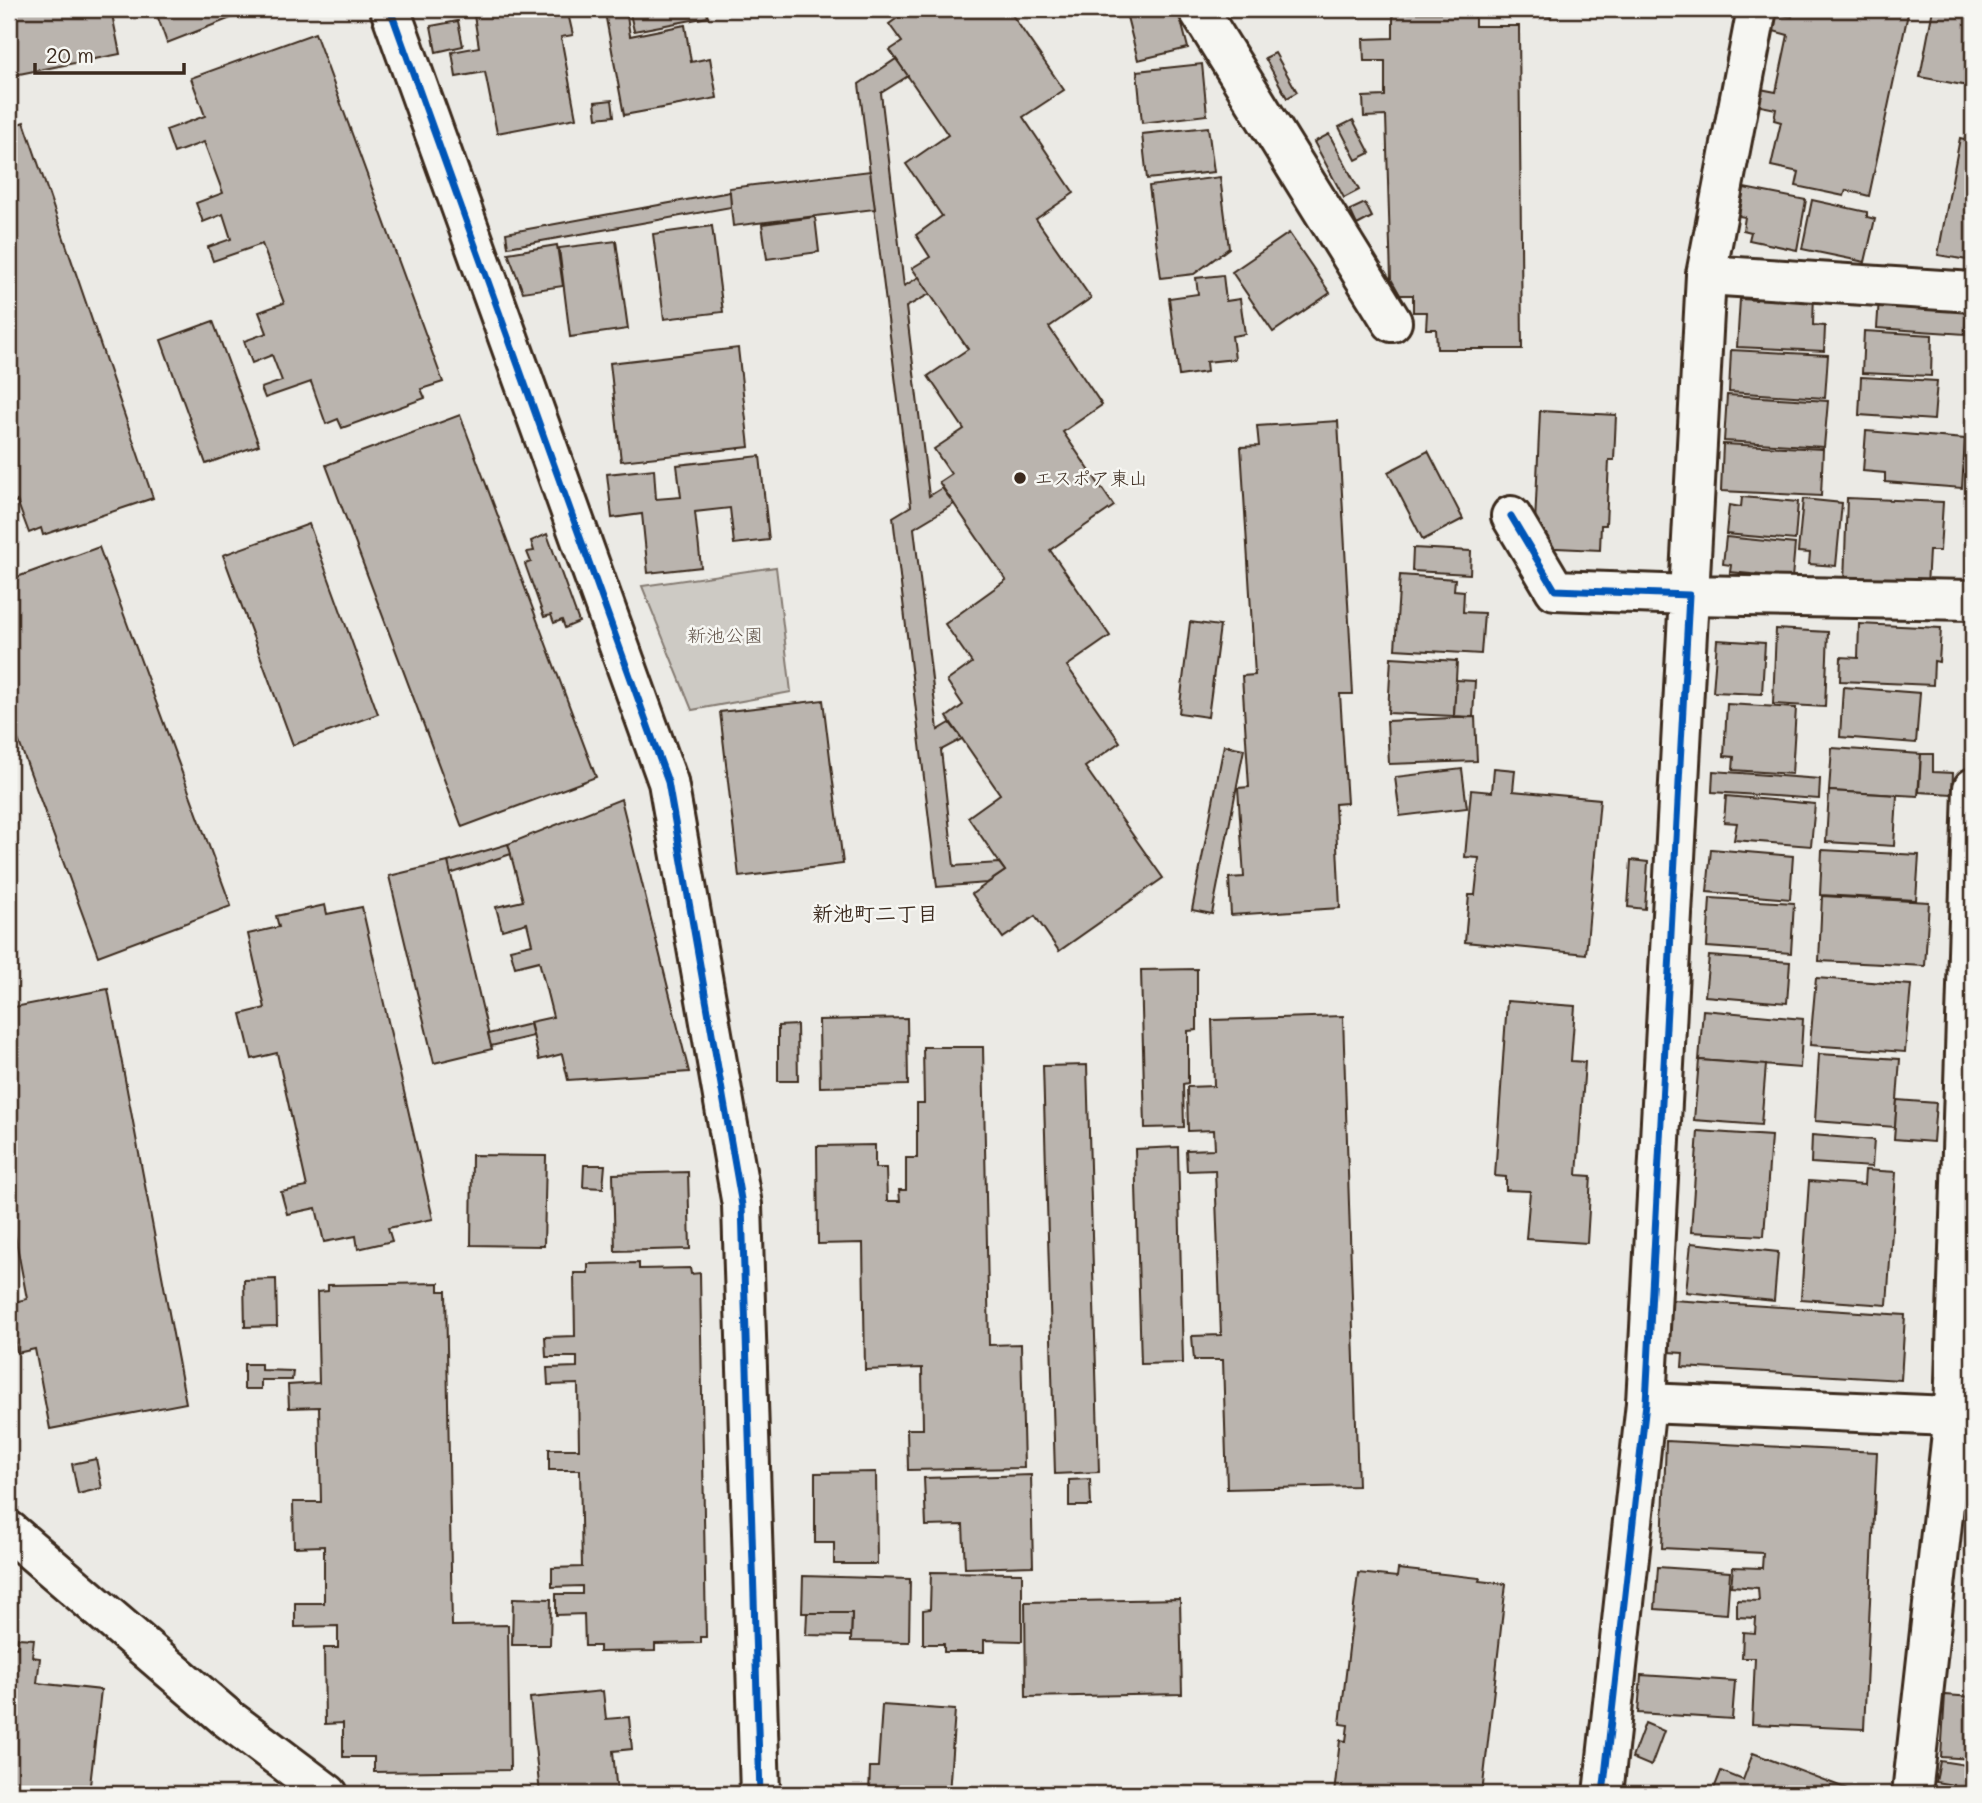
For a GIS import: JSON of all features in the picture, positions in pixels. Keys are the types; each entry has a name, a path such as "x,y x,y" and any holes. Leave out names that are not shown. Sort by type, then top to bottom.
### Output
{"street":[{"path":"390,9 668,782 741,1205 760,1794"},
{"path":"1198,9 1392,322"},
{"path":"1603,1794 1646,1403 1706,275 1757,9"},
{"path":"1706,275 1973,292"},
{"path":"1511,516 1555,590 1973,600"},
{"path":"1912,1794 1964,1416 1973,788"},
{"path":"1646,1403 1964,1416"},
{"path":"9,1531 228,1718 328,1794"}],"green space":[{"name":"新池公園","path":"776,567 791,692 692,710 642,586"}],"building":[{"path":"9,9 111,9 120,54 9,76"},
{"path":"155,9 254,9 167,43"},
{"path":"473,9 567,9 573,35 561,37 576,118 497,133 485,72 456,77 452,52 479,47"},
{"path":"626,9 630,36 685,25 691,62 710,58 717,98 624,115 605,13"},
{"path":"629,9 706,9 708,17 634,31"},
{"name":"エスポア東山","path":"910,9 1008,9 1064,90 1023,117 1074,193 1036,219 1091,298 1049,327 1102,405 1063,432 1114,506 1050,550 1110,636 1067,666 1120,742 1085,767 1163,878 1059,951 1035,916 1003,938 972,894 1005,871 968,817 1000,794 947,717 963,705 947,681 972,663 945,624 1006,580 939,482 951,474 934,449 964,429 928,376 968,349 912,268 930,257 916,235 942,216 906,164 948,135 890,50 902,42 889,24"},
{"path":"1125,9 1178,9 1188,48 1138,60"},
{"path":"1442,9 1460,9 1459,13 1442,13"},
{"path":"1510,9 1553,9 1551,17"},
{"path":"1794,9 1909,9 1869,196 1846,190 1844,196 1796,186 1799,172 1771,166 1781,122 1774,120 1776,109 1751,104 1755,88 1776,92 1788,35 1770,30 1773,13 1792,17"},
{"path":"1933,9 1973,9 1973,87 1920,77"},
{"path":"1393,13 1475,13 1475,26 1519,26 1522,349 1437,349 1436,329 1426,329 1427,312 1413,312 1413,295 1400,295 1391,279 1386,116 1364,117 1363,97 1385,96 1385,61 1364,61 1363,39 1393,38"},
{"path":"458,21 463,46 436,52 431,26"},
{"path":"315,33 443,382 421,389 425,398 342,428 338,419 326,424 311,382 265,398 261,388 282,381 272,355 252,363 244,341 267,333 259,312 284,303 262,244 213,261 208,247 231,239 223,214 203,222 196,203 223,193 204,142 174,153 166,130 205,116 191,78"},
{"path":"1275,53 1297,92 1287,98 1265,58"},
{"path":"896,59 908,76 881,93 904,286 919,277 930,294 906,307 929,496 942,488 954,504 914,528 938,730 950,723 962,739 941,750 954,866 999,863 1005,871 987,883 937,887 893,517 911,506 859,84"},
{"path":"1202,64 1207,115 1142,123 1137,71"},
{"path":"612,100 614,116 597,118 595,102"},
{"path":"1353,120 1370,153 1356,160 1339,127"},
{"path":"24,122 153,498 43,535 41,528 29,533 17,501 9,505 9,127"},
{"path":"1208,127 1214,172 1147,179 1142,134"},
{"path":"1329,134 1359,190 1344,198 1314,142"},
{"path":"1960,138 1973,141 1973,261 1938,255"},
{"path":"870,171 875,209 733,226 729,188"},
{"path":"1220,177 1229,248 1194,274 1161,278 1149,186"},
{"path":"1744,188 1806,200 1797,250 1749,240 1751,232 1743,230 1745,217 1739,216"},
{"path":"730,192 731,207 508,247 506,233"},
{"path":"1812,200 1867,212 1867,217 1875,219 1865,262 1802,249"},
{"path":"1365,203 1372,217 1357,225 1350,210"},
{"path":"815,217 819,252 767,259 762,224"},
{"path":"712,226 723,312 664,319 653,234"},
{"path":"1289,233 1330,293 1273,332 1232,272"},
{"path":"616,241 628,329 570,337 559,248"},
{"path":"557,245 563,286 523,292 508,253"},
{"path":"1223,275 1226,301 1240,299 1245,334 1232,336 1235,359 1206,362 1207,372 1179,376 1169,298 1198,294 1196,278"},
{"path":"1756,290 1814,293 1813,325 1825,326 1824,351 1737,347 1740,299 1756,300"},
{"path":"1879,298 1967,304 1965,334 1877,328"},
{"path":"213,321 259,445 206,464 161,340"},
{"path":"1864,331 1932,335 1931,376 1862,373"},
{"path":"738,348 749,447 621,461 610,363"},
{"path":"1731,350 1828,355 1825,398 1729,392"},
{"path":"1861,377 1937,381 1934,420 1859,415"},
{"path":"1727,395 1828,401 1824,447 1724,441"},
{"path":"1540,411 1616,415 1614,460 1609,460 1606,525 1601,525 1600,550 1534,547"},
{"path":"460,415 596,777 462,827 326,465"},
{"path":"1338,421 1353,694 1340,694 1347,803 1335,804 1340,908 1231,915 1229,878 1244,877 1238,788 1249,787 1242,676 1255,675 1241,447 1259,446 1257,426"},
{"path":"1866,431 1965,439 1962,488 1885,482 1885,473 1863,471"},
{"path":"1723,444 1823,449 1821,496 1721,491"},
{"path":"1428,451 1463,519 1423,540 1388,472"},
{"path":"760,456 769,540 734,544 730,508 695,512 701,567 648,573 642,514 612,518 607,474 654,469 656,499 681,497 677,465"},
{"path":"1742,497 1798,502 1795,540 1726,534 1729,505 1741,507"},
{"path":"1847,498 1943,502 1940,551 1929,551 1927,586 1844,583"},
{"path":"1803,499 1842,503 1836,566 1809,564 1810,553 1798,552"},
{"path":"309,524 378,714 293,745 223,555"},
{"path":"547,534 579,622 565,628 562,620 554,623 551,615 544,617 525,564 531,562 527,552 534,551 531,541"},
{"path":"1726,537 1795,544 1792,578 1730,572 1731,565 1723,564"},
{"path":"99,547 231,906 98,956 9,715 9,580"},
{"path":"1413,548 1471,551 1470,574 1412,571"},
{"path":"1400,575 1455,579 1454,590 1464,591 1463,612 1484,613 1481,654 1395,649"},
{"path":"1190,622 1220,626 1208,717 1179,713"},
{"path":"1859,624 1941,628 1939,662 1934,661 1933,685 1840,681 1841,657 1858,658"},
{"path":"1776,629 1828,632 1825,707 1773,704"},
{"path":"1717,640 1765,643 1762,694 1713,692"},
{"path":"1391,657 1457,661 1454,716 1388,713"},
{"path":"1456,680 1475,681 1473,717 1454,716"},
{"path":"1843,687 1920,693 1916,743 1840,737"},
{"path":"823,700 843,864 739,877 720,712"},
{"path":"1727,704 1796,708 1792,774 1733,770 1734,757 1724,756"},
{"path":"1475,717 1477,761 1389,764 1387,721"},
{"path":"1224,745 1244,749 1212,914 1192,910"},
{"path":"1832,748 1921,754 1918,796 1829,791"},
{"path":"1921,754 1933,754 1933,772 1953,773 1952,794 1919,792"},
{"path":"1494,768 1515,770 1513,791 1600,799 1586,954 1465,942 1469,895 1475,895 1479,858 1465,857 1471,790 1492,792"},
{"path":"1462,769 1467,808 1400,816 1395,777"},
{"path":"1713,771 1820,779 1819,799 1712,792"},
{"path":"1829,791 1897,795 1894,846 1826,842"},
{"path":"1726,796 1815,804 1811,846 1734,840 1737,823 1724,822"},
{"path":"621,799 689,1072 568,1080 562,1054 539,1060 530,1022 553,1017 539,961 515,967 510,949 532,944 527,923 502,930 496,907 523,901 508,844"},
{"path":"508,844 511,854 450,874 448,862"},
{"path":"1711,849 1793,856 1790,899 1707,892"},
{"path":"1822,850 1919,855 1916,900 1820,895"},
{"path":"1631,860 1648,862 1645,909 1628,907"},
{"path":"448,862 492,1049 434,1063 389,876"},
{"path":"1822,896 1929,902 1925,966 1819,961"},
{"path":"1710,898 1794,903 1791,953 1707,947"},
{"path":"325,905 327,914 362,907 433,1219 388,1228 392,1241 358,1249 356,1236 324,1242 316,1208 287,1214 281,1192 307,1187 277,1053 252,1059 241,1014 265,1008 248,934 279,927 276,916"},
{"path":"1709,956 1790,962 1787,1003 1705,996"},
{"path":"1197,969 1197,1030 1188,1031 1188,1083 1183,1084 1184,1127 1145,1128 1141,970"},
{"path":"1816,978 1911,985 1905,1052 1810,1045"},
{"path":"108,989 186,1403 50,1429 35,1349 17,1353 9,1310 9,1303 27,1299 9,1203 9,1008"},
{"path":"1507,1001 1575,1006 1571,1061 1585,1062 1577,1175 1591,1176 1587,1243 1526,1239 1530,1191 1506,1190 1506,1177 1495,1176"},
{"path":"1703,1010 1803,1019 1800,1068 1699,1060"},
{"path":"1343,1016 1358,1486 1227,1489 1223,1360 1194,1360 1192,1336 1221,1335 1215,1170 1187,1171 1186,1150 1215,1149 1214,1130 1188,1131 1187,1087 1214,1086 1212,1020"},
{"path":"907,1018 908,1085 820,1087 819,1020"},
{"path":"530,1024 533,1036 491,1046 488,1034"},
{"path":"797,1025 798,1081 778,1081 778,1026"},
{"path":"923,1047 983,1047 989,1345 1021,1344 1024,1468 908,1470 907,1429 923,1429 922,1368 865,1370 863,1243 818,1244 817,1146 875,1145 875,1168 886,1168 887,1201 900,1201 899,1190 906,1190 906,1158 917,1158 917,1103 924,1103"},
{"path":"1819,1054 1900,1059 1895,1127 1815,1121"},
{"path":"1699,1060 1766,1065 1761,1125 1694,1120"},
{"path":"1087,1065 1099,1472 1055,1474 1043,1066"},
{"path":"1897,1100 1936,1103 1933,1142 1894,1139"},
{"path":"1698,1131 1771,1136 1764,1236 1691,1232"},
{"path":"1812,1135 1874,1140 1872,1167 1811,1163"},
{"path":"1178,1147 1183,1363 1141,1364 1135,1149"},
{"path":"472,1155 546,1156 544,1246 471,1245"},
{"path":"584,1165 605,1165 603,1188 583,1187"},
{"path":"1865,1170 1896,1172 1887,1305 1801,1299 1809,1181 1864,1185"},
{"path":"688,1172 690,1249 615,1251 613,1174"},
{"path":"1691,1243 1778,1252 1774,1301 1686,1292"},
{"path":"639,1263 639,1269 690,1268 691,1274 700,1273 706,1637 701,1637 701,1643 655,1644 655,1651 599,1652 599,1646 585,1646 584,1614 556,1615 556,1594 582,1594 582,1586 552,1587 552,1568 582,1567 580,1470 549,1470 549,1449 579,1449 578,1384 548,1385 547,1368 577,1367 577,1357 546,1357 545,1337 575,1336 574,1273 588,1273 588,1264"},
{"path":"276,1279 277,1326 245,1327 244,1280"},
{"path":"439,1283 439,1291 446,1291 452,1626 508,1625 510,1770 374,1772 374,1757 343,1757 343,1723 325,1724 324,1648 338,1648 338,1626 295,1627 295,1603 324,1603 324,1546 294,1547 293,1502 321,1502 319,1407 289,1408 288,1385 319,1383 317,1292 328,1291 328,1285"},
{"path":"1672,1300 1905,1315 1901,1380 1682,1367 1683,1353 1668,1352"},
{"path":"244,1364 261,1364 261,1370 293,1371 292,1380 261,1380 261,1389 244,1389"},
{"path":"1666,1441 1877,1452 1864,1729 1752,1724 1755,1658 1742,1658 1743,1632 1755,1633 1756,1618 1737,1617 1737,1600 1759,1601 1758,1588 1731,1586 1733,1567 1762,1568 1763,1553 1662,1548"},
{"path":"1967,1450 1973,1451 1973,1510 1964,1509"},
{"path":"96,1459 102,1488 78,1494 72,1464"},
{"path":"876,1472 877,1564 834,1564 834,1543 815,1543 815,1473"},
{"path":"1031,1475 1033,1566 965,1568 963,1525 926,1526 924,1478"},
{"path":"1090,1479 1091,1506 1069,1506 1069,1480"},
{"path":"1658,1567 1730,1572 1727,1614 1655,1609"},
{"path":"1398,1569 1480,1578 1479,1581 1506,1584 1482,1794 1334,1794 1340,1740 1346,1741 1348,1725 1340,1724 1358,1573 1397,1577"},
{"path":"931,1572 1022,1573 1022,1641 984,1640 984,1652 944,1652 944,1644 923,1644 923,1610 930,1609"},
{"path":"803,1576 910,1579 909,1642 851,1641 852,1613 802,1613"},
{"path":"513,1598 551,1599 550,1645 512,1645"},
{"path":"1180,1599 1182,1694 1026,1697 1025,1602"},
{"path":"807,1613 852,1613 851,1636 806,1635"},
{"path":"18,1638 34,1639 32,1657 40,1658 37,1683 101,1690 89,1794 9,1794 9,1647 17,1648"},
{"path":"1641,1675 1735,1681 1732,1719 1638,1713"},
{"path":"603,1691 606,1719 629,1717 632,1749 613,1751 617,1794 540,1794 530,1698"},
{"path":"1945,1695 1973,1697 1973,1759 1941,1757"},
{"path":"882,1705 955,1710 949,1794 869,1794 870,1767 878,1767"},
{"path":"1645,1723 1664,1731 1651,1766 1632,1758"},
{"path":"1753,1753 1858,1794 1712,1794 1721,1771 1743,1780"},
{"path":"1940,1761 1973,1766 1973,1794 1953,1794 1954,1785 1936,1782"}],"cycle path":[{"path":"390,9 668,782 742,1205 760,1794"},
{"path":"1511,516 1555,590 1689,595 1646,1403 1603,1794"}],"place":[{"name":"エスポア東山","path":"1020,478"}],"district":[{"name":"新池町二丁目","path":"875,914"}]}
